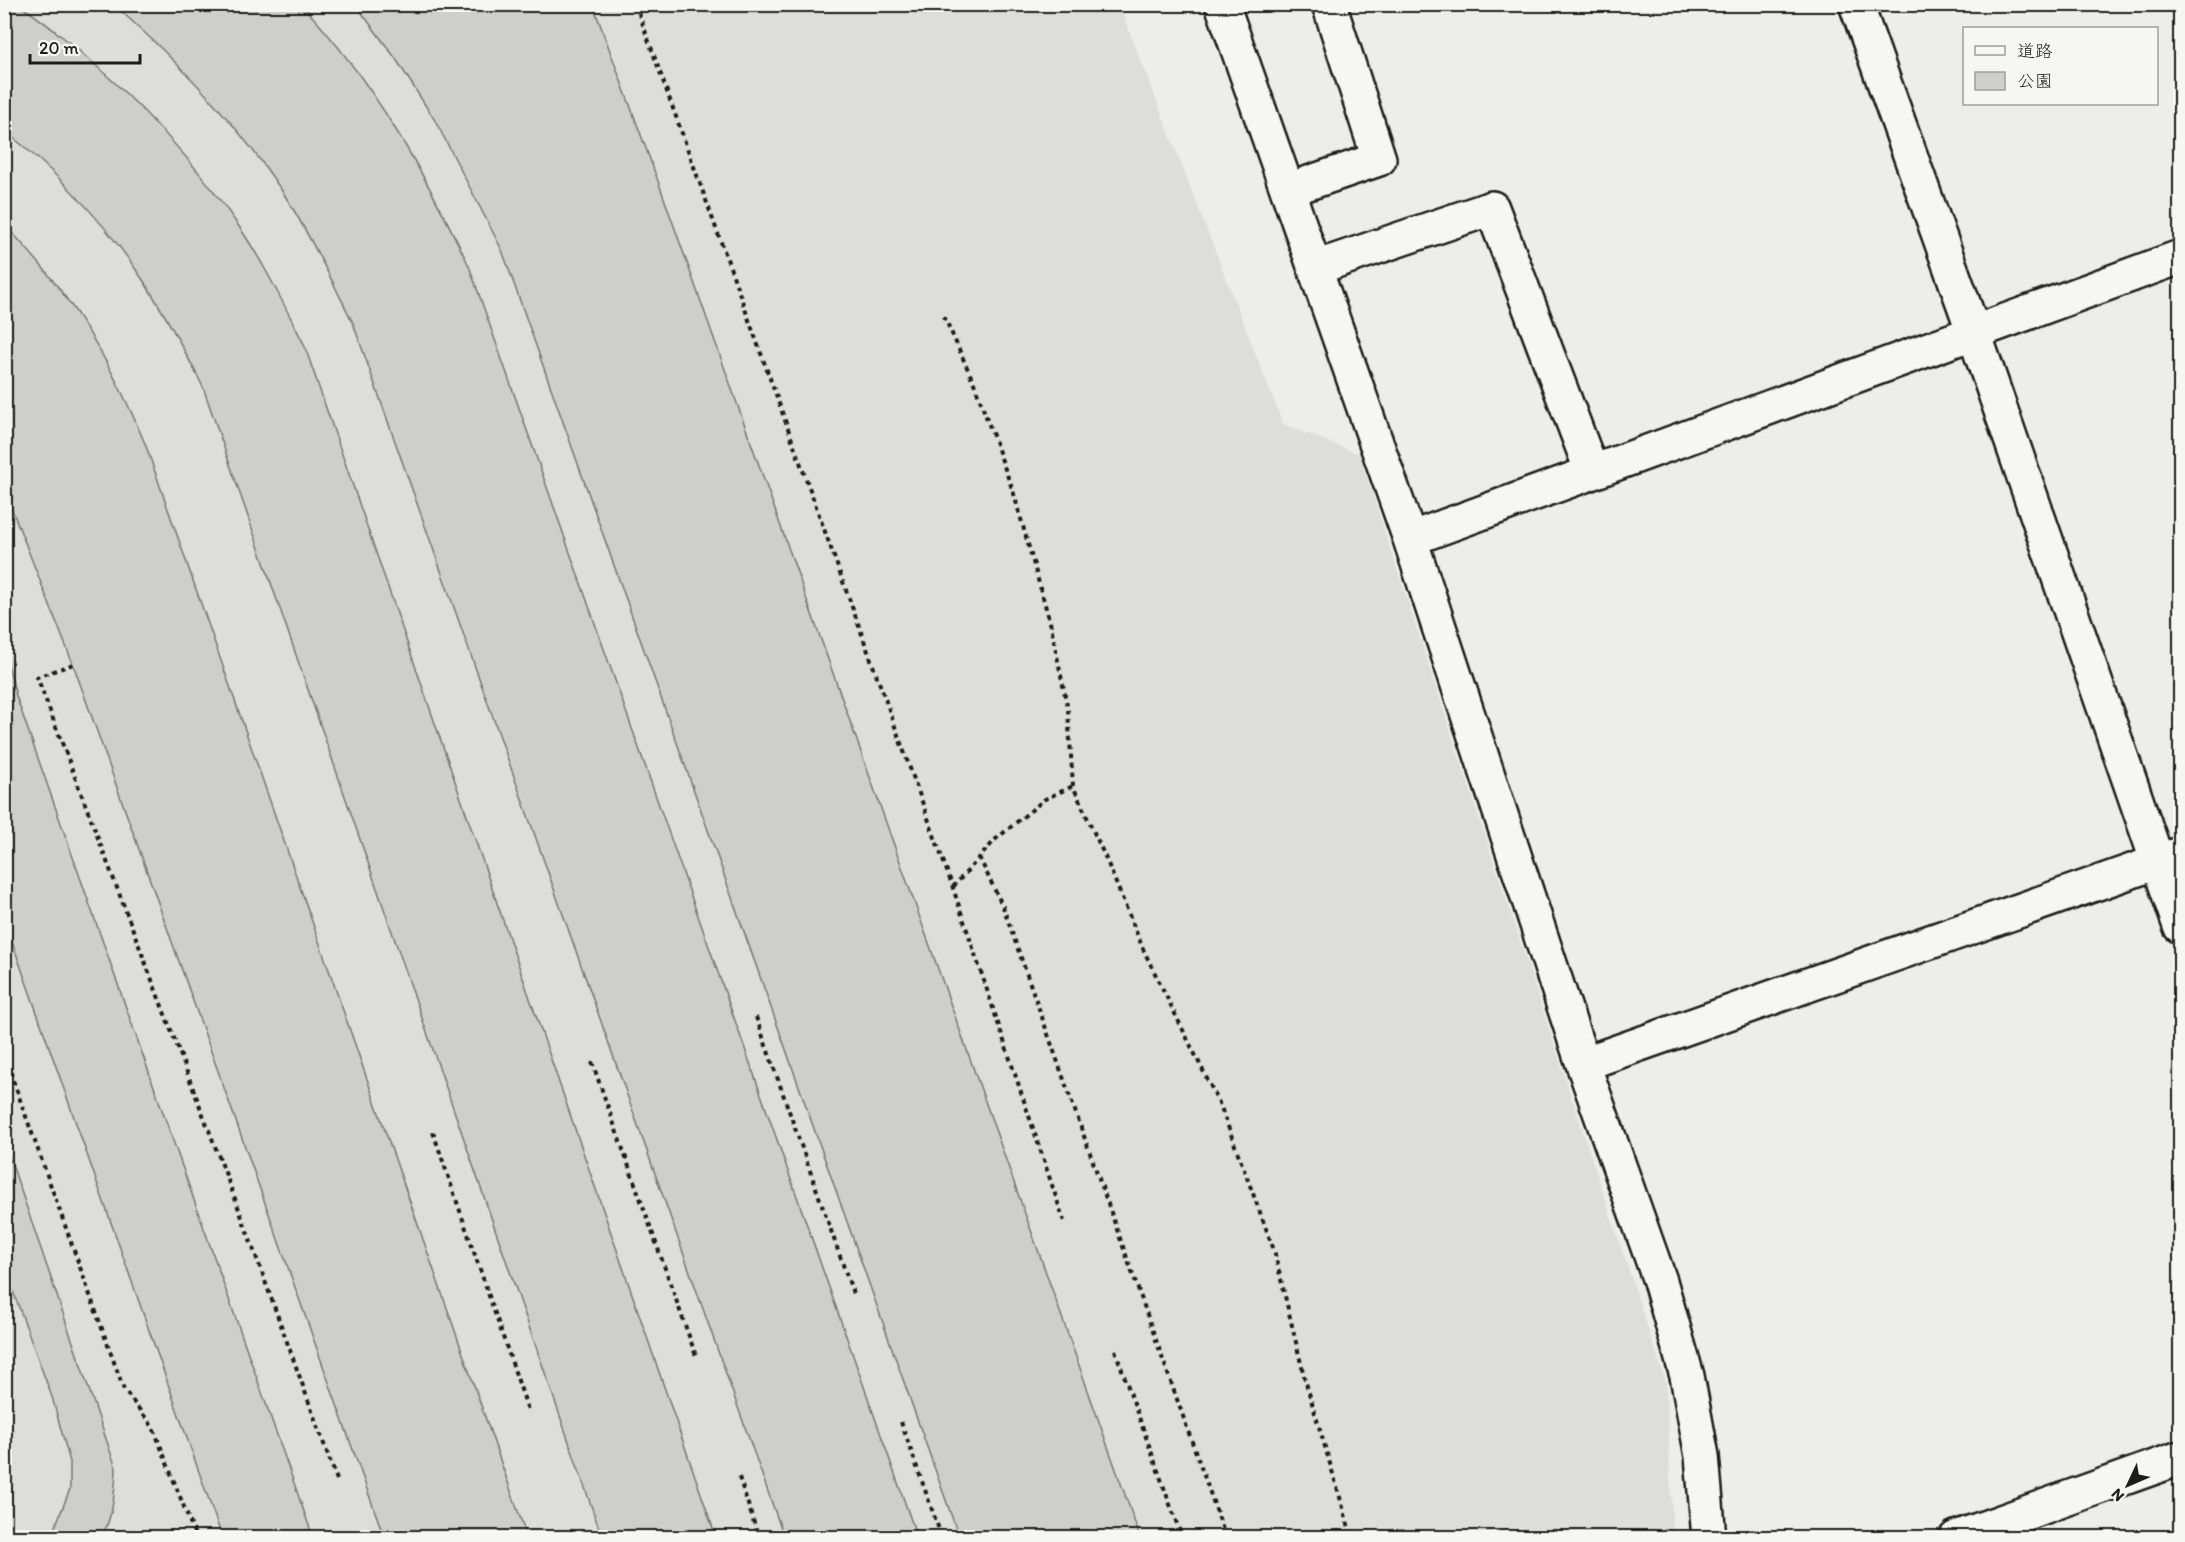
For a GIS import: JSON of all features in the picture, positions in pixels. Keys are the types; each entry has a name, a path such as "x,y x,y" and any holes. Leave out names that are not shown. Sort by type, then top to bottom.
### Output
{"street":[{"path":"1222,4 1410,538 1583,1064 1660,1281 1687,1376 1702,1456 1709,1538"},
{"path":"1288,190 1380,159 1329,4"},
{"path":"1856,4 1974,333 2169,858 2181,926"},
{"path":"1315,268 1492,208 1592,472"},
{"path":"1410,538 2181,257"},
{"path":"1583,1064 2169,858"},
{"path":"1956,1538 2181,1458"}],"path":[{"path":"639,4 638,11 953,888 1064,1221"},
{"path":"944,315 974,383 1014,494 1051,626 1068,710 1073,786 1144,951 1220,1105 1274,1250 1304,1376 1352,1538"},
{"path":"73,664 38,677 240,1212 338,1480"},
{"path":"953,888 996,839 1045,799 1073,786"},
{"path":"979,857 1003,907 1226,1538"},
{"path":"756,1017 854,1296"},
{"path":"4,1055 124,1390 153,1427 196,1538"},
{"path":"592,1062 696,1356"},
{"path":"433,1132 528,1410"},
{"path":"1115,1350 1182,1538"},
{"path":"901,1422 942,1538"},
{"path":"739,1478 759,1538"}],"shaded area":[{"path":"5,5 1119,5 1283,424 1359,454 1666,1383 1673,1537 5,1538"}],"green space":[{"path":"4,5 24,8 70,43 140,107 182,153 222,202 249,242 304,344 716,1537 602,1537 203,387 153,295 115,241 81,201 44,164 5,131"},
{"path":"114,5 302,5 328,34 374,96 434,196 469,266 917,1537 784,1537 353,323 323,262 271,174 209,97"},
{"path":"356,5 593,5 658,181 1140,1537 959,1537 502,250 436,122 396,59"},
{"path":"4,224 49,275 86,328 118,384 146,446 527,1537 384,1537 73,664 5,492"},
{"path":"5,652 16,696 313,1537 222,1537 5,922"},
{"path":"5,1144 116,1468 113,1504 102,1537 47,1537 55,1527 70,1489 70,1462 52,1397 5,1269"}]}
